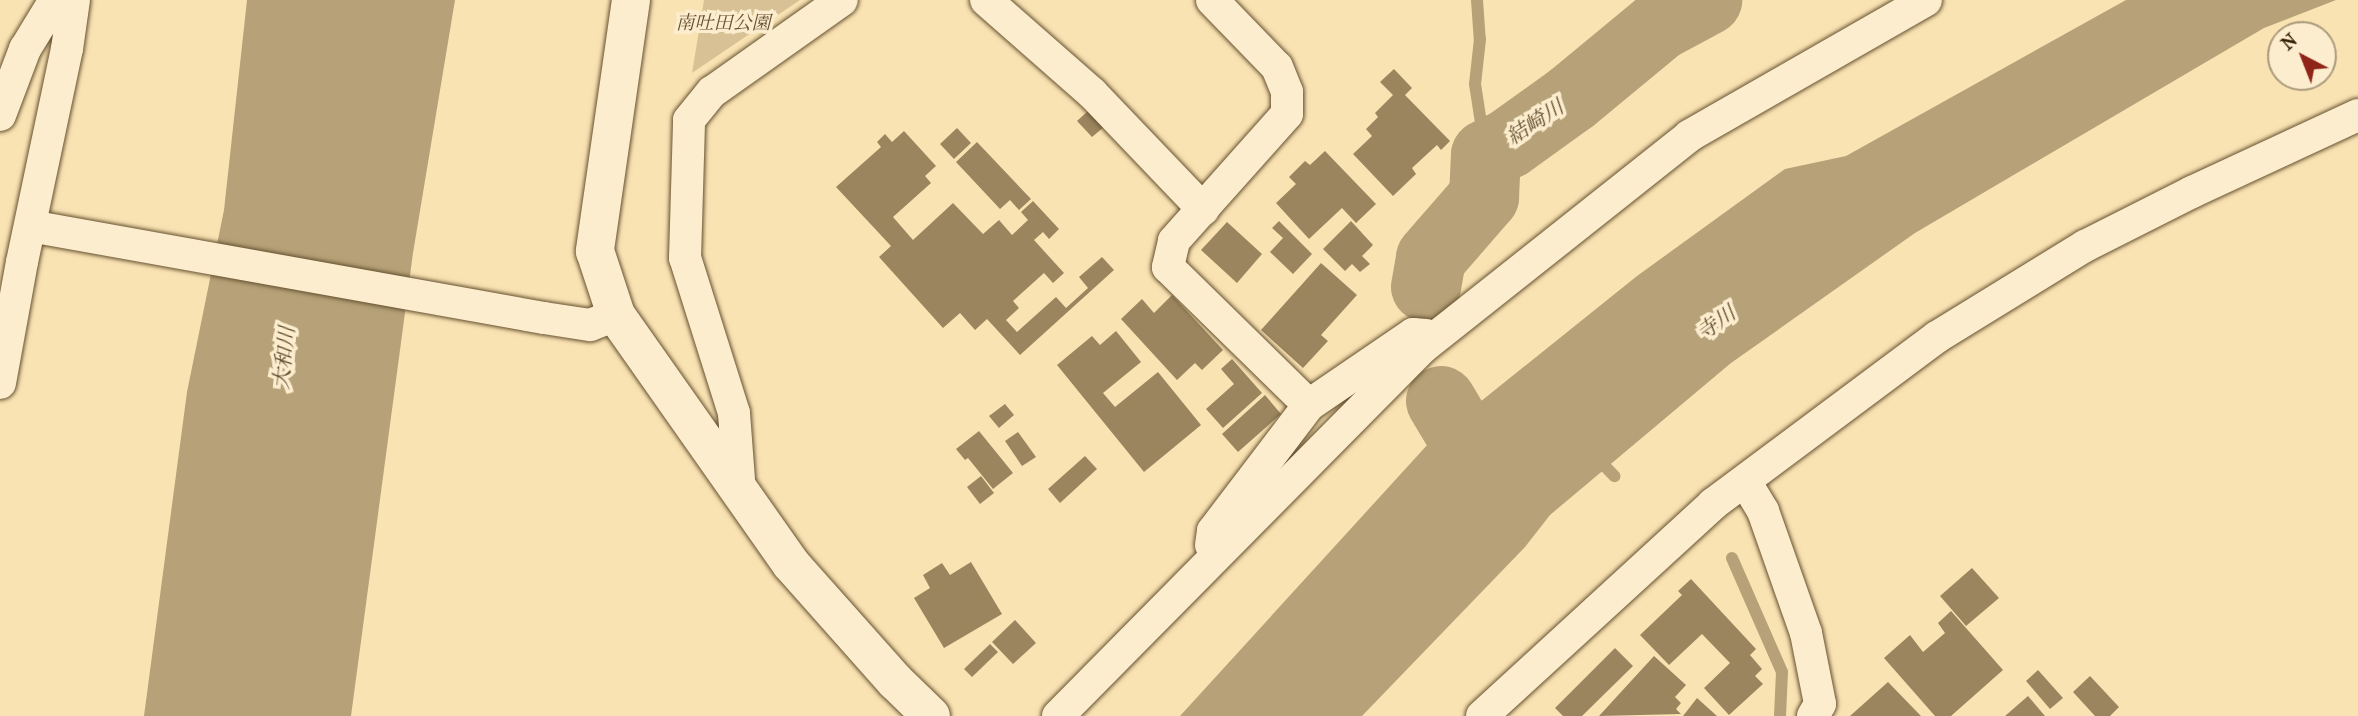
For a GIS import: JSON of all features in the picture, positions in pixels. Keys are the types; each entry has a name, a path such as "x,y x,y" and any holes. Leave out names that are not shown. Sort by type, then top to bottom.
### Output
{"street":[{"path":"0,115 25,49 55,0"},
{"path":"0,383 43,229 74,0"},
{"path":"631,0 595,251 616,315 791,564 895,681 931,716"},
{"path":"740,493 734,414 685,258 689,120 712,92 842,0"},
{"path":"986,0 1092,93 1203,209"},
{"path":"1212,0 1277,68 1287,92 1287,114 1174,241 1168,267 1309,405"},
{"path":"1058,716 1210,561 1437,337 1689,136 1926,0"},
{"path":"1482,716 1713,504 1937,337 2085,246 2192,192 2358,115"},
{"path":"43,229 590,325 616,315"},
{"path":"1210,561 1213,531 1309,405 1413,334 1437,337"},
{"path":"1745,481 1763,512 1806,633 1819,704 1813,716"}],"green space":[{"name":"南吐田公園","path":"704,0 800,0 692,73"}],"water":[{"name":"大和川","path":"247,0 455,0 413,253 351,716 144,716 187,392 224,210"},
{"name":"寺川","path":"2126,0 2336,0 2282,21 2267,21 2267,27 1915,233 1731,363 1550,515 1525,547 1362,716 1180,716 1429,443 1637,276 1785,169 1846,156"}],"building":[{"path":"1394,69 1412,88 1405,95 1450,141 1441,150 1437,145 1412,168 1416,174 1393,196 1353,154 1372,136 1366,129 1378,117 1375,113 1393,95 1380,82"},
{"path":"1089,110 1104,127 1092,137 1077,121"},
{"path":"957,128 971,143 954,159 940,144"},
{"path":"904,131 936,166 925,176 931,183 893,217 913,240 953,203 983,234 999,220 1012,235 1028,220 1021,212 1033,201 1059,229 1049,239 1043,232 1034,240 1064,273 1053,283 1044,273 1013,301 1019,308 1006,320 1017,332 1056,297 1066,308 1088,288 1079,277 1102,257 1114,270 1020,355 987,319 975,330 960,313 943,328 879,257 891,246 836,187 881,147 877,142 885,134 892,142"},
{"path":"977,142 1031,199 1019,210 1010,200 1000,209 956,162"},
{"path":"1325,151 1376,204 1356,223 1342,208 1309,239 1276,203 1296,184 1289,177 1305,161 1310,165"},
{"path":"1279,221 1312,254 1293,274 1270,252 1283,238 1272,228"},
{"path":"1351,221 1373,245 1362,256 1370,264 1360,272 1352,264 1345,271 1323,249"},
{"path":"1227,222 1262,254 1237,283 1201,250"},
{"path":"1321,263 1357,295 1321,335 1328,341 1303,368 1261,330"},
{"path":"1172,295 1223,350 1202,370 1195,363 1177,380 1121,319 1142,299 1154,313"},
{"path":"1116,331 1141,362 1103,393 1115,407 1158,372 1201,425 1144,472 1057,365 1092,336 1100,345"},
{"path":"1232,359 1262,393 1223,428 1206,409 1234,384 1221,369"},
{"path":"1265,395 1281,414 1238,452 1222,434"},
{"path":"1005,404 1014,415 999,428 989,416"},
{"path":"979,431 1013,473 993,489 968,458 965,460 956,449"},
{"path":"1018,432 1036,457 1022,466 1005,441"},
{"path":"1085,456 1097,469 1060,503 1048,489"},
{"path":"981,476 994,493 980,504 967,487"},
{"path":"971,562 1002,614 944,648 914,598 930,588 923,575 942,563 950,575"},
{"path":"1972,568 1999,598 1966,626 1940,596"},
{"path":"1691,579 1756,649 1750,655 1762,669 1755,676 1763,684 1729,715 1704,688 1730,663 1702,634 1669,665 1640,635 1682,595 1678,591"},
{"path":"1951,611 2003,670 1951,716 1935,716 1884,658 1910,635 1923,652 1945,633 1938,623"},
{"path":"1015,620 1036,643 1013,664 992,642"},
{"path":"990,644 998,652 972,677 964,669"},
{"path":"1615,648 1633,666 1582,716 1563,716 1555,708"},
{"path":"1654,656 1686,685 1675,697 1681,703 1676,709 1681,714 1599,716"},
{"path":"2038,670 2063,698 2050,709 2026,681"},
{"path":"2090,676 2119,707 2110,716 2095,716 2073,692"},
{"path":"1888,682 1921,716 1850,716"},
{"path":"2028,696 2045,716 2005,716"},
{"path":"1697,698 1717,716 1683,716"}],"waterway":[{"path":"1477,0 1480,39 1475,84 1486,155"},
{"name":"結崎川","path":"1426,287 1431,258 1484,197 1486,155 1508,144 1572,98 1659,26 1707,0"},
{"name":"結崎川","path":"1441,401 1490,483"},
{"path":"1595,456 1614,476"},
{"path":"1732,558 1782,672 1780,716"}]}
